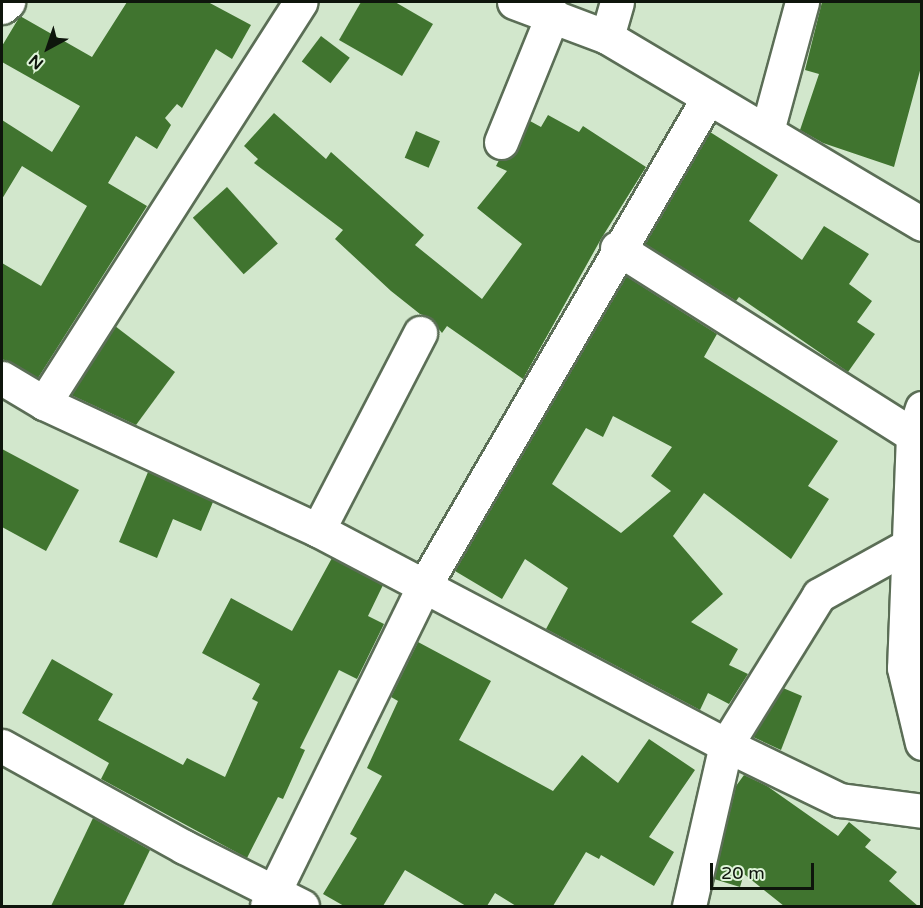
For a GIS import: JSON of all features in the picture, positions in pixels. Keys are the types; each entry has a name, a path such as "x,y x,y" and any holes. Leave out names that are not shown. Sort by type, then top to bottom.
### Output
{"street":[{"path":"2,7 8,2"},
{"path":"44,403 300,2"},
{"path":"514,2 553,14 607,37 921,224"},
{"path":"607,37 617,2"},
{"path":"767,131 802,2"},
{"path":"501,142 553,14"},
{"path":"4,753 281,902 424,586 537,395 617,248 708,98"},
{"path":"617,248 917,422 904,669 921,743"},
{"path":"318,530 420,333"},
{"path":"2,378 44,403 318,530 726,745 840,800 921,811"},
{"path":"689,906 726,745 819,595 911,544"}],"building":[{"path":"127,2 208,2 251,25 232,59 216,49 182,108 177,104 165,118 171,125 157,149 136,136 108,183 147,206 38,378 2,359 2,263 41,286 87,206 22,166 2,199 2,120 52,152 80,106 2,62 2,46 20,16 92,57"},
{"path":"361,2 395,2 433,24 402,76 339,40"},
{"path":"822,2 921,2 921,67 894,167 823,143 800,130 819,74 805,70"},
{"path":"321,36 350,58 330,83 302,62"},
{"path":"274,113 326,159 331,152 424,235 415,245 482,299 522,244 477,208 507,171 496,166 499,160 513,156 530,121 541,127 548,115 579,132 583,126 646,167 601,239 523,379 447,326 442,333 429,317 420,314 391,291 335,239 343,230 254,163 258,159 244,146"},
{"path":"416,131 440,141 429,168 405,158"},
{"path":"710,132 778,175 749,221 802,260 824,226 869,254 849,284 872,301 857,322 875,334 848,372 739,297 736,301 645,244"},
{"path":"227,187 278,243 244,274 193,218"},
{"path":"626,276 717,334 704,357 838,441 808,486 829,499 791,559 704,493 673,536 723,594 691,622 738,649 729,665 748,674 729,704 708,693 700,710 546,629 568,588 525,559 502,599 455,571","holes":["613,416 672,447 651,476 671,491 621,533 552,484 586,428 603,437"]},
{"path":"115,326 175,372 136,425 71,395"},
{"path":"2,449 79,490 46,551 2,527"},
{"path":"148,472 213,502 201,531 173,519 157,558 119,542"},
{"path":"332,558 383,585 368,616 384,624 357,679 339,670 300,748 305,750 283,799 278,797 247,858 101,779 109,763 22,713 52,659 113,694 98,720 183,765 187,758 225,777 258,702 252,699 260,684 202,653 231,598 292,631"},
{"path":"418,642 491,681 459,740 553,791 582,755 618,783 649,739 695,770 649,837 674,852 654,886 601,855 599,859 586,852 553,906 516,906 495,893 487,906 466,906 405,870 383,906 344,906 323,894 357,838 350,834 382,776 367,768 398,701 391,697"},
{"path":"783,688 802,696 781,750 753,737"},
{"path":"744,775 767,786 838,836 849,822 871,840 865,847 897,872 889,881 918,906 784,906 744,874 740,887 714,879 736,786"},
{"path":"93,818 150,850 123,906 51,906"}]}
